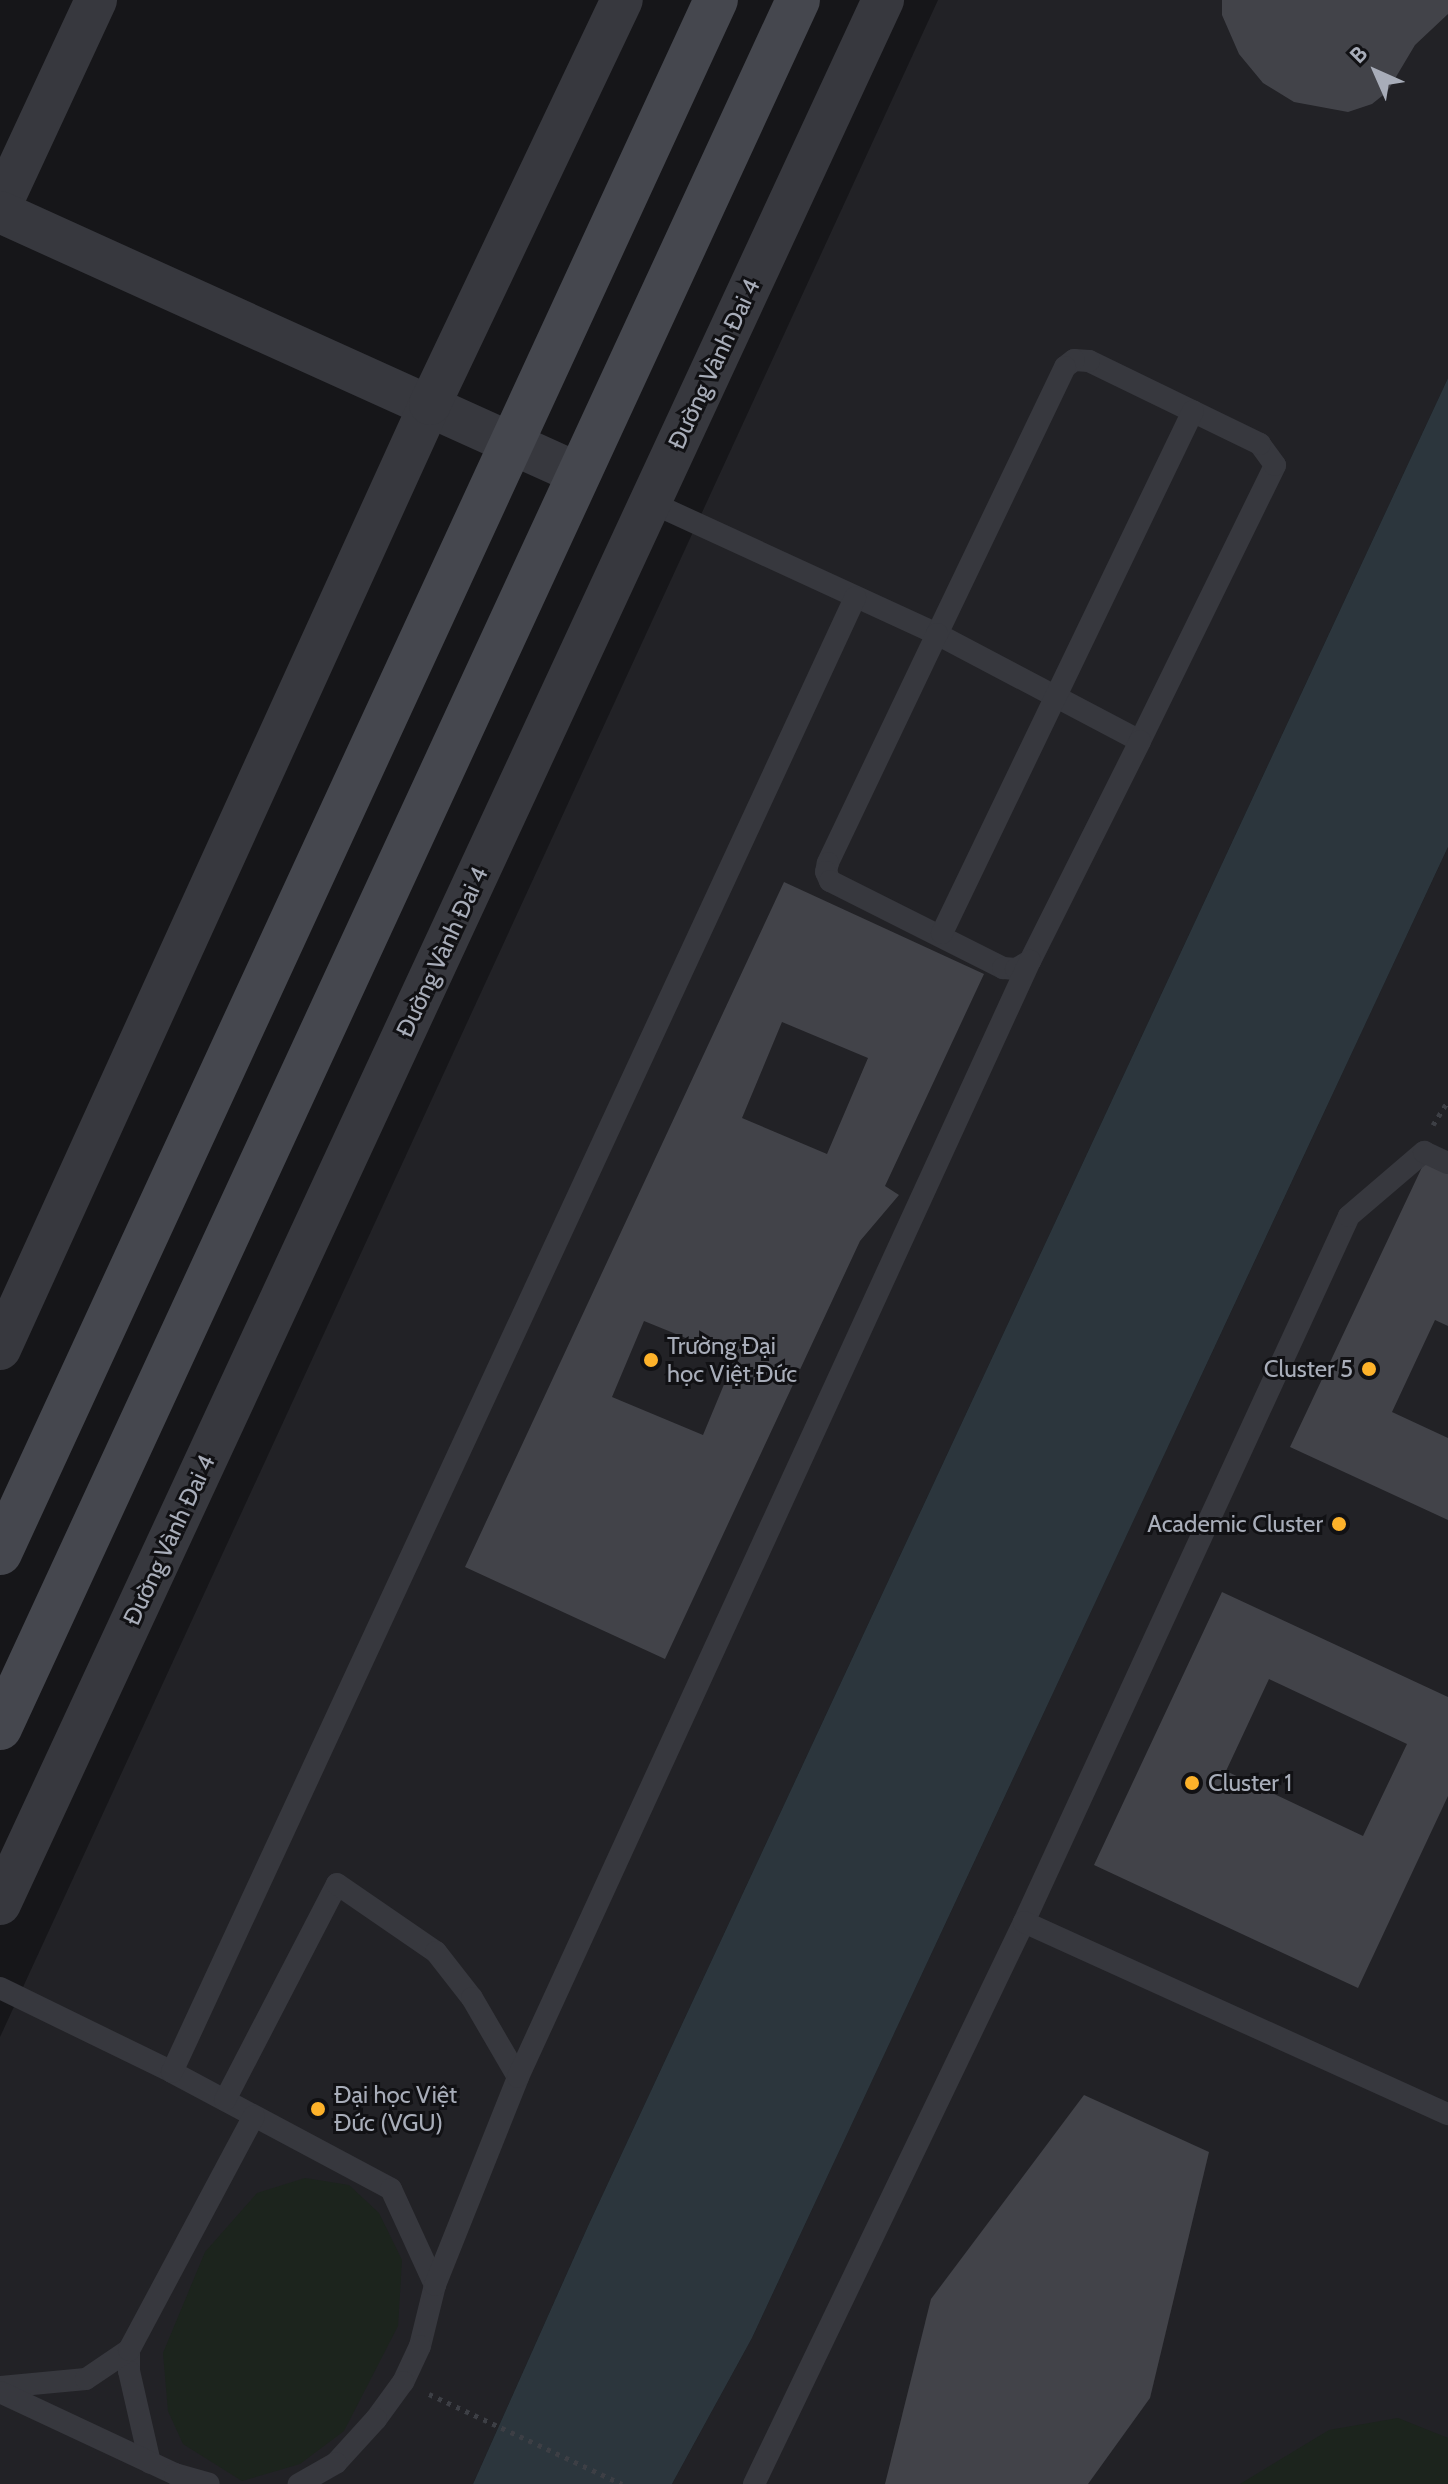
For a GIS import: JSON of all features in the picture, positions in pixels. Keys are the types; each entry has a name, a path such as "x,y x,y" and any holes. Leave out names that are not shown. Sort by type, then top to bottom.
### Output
{"main road":[{"path":"0,1553 716,0"},
{"path":"0,1728 798,0"}],"street":[{"path":"96,0 0,210 513,440 579,474"},
{"path":"0,1349 430,404 622,0"},
{"name":"Đường Vành Đai 4","path":"0,1904 883,0"}],"lane":[{"path":"299,2484 336,2463 403,2382 420,2346 435,2285 518,2077 1030,961 1275,465 1260,444 1089,361 1074,360 1065,367 826,872 830,881 942,933 1003,968 1030,961"},
{"path":"942,933 1059,698 1193,411"},
{"path":"650,502 937,634 1140,741"},
{"path":"172,2072 855,598"},
{"path":"754,2484 1024,1922 1349,1216 1424,1152 1448,1163"},
{"path":"225,2100 337,1884 436,1952 472,1998 518,2077"},
{"path":"1024,1922 1448,2114"},
{"path":"0,1988 172,2072 391,2189 435,2285"},
{"path":"0,2390 86,2379 129,2350 254,2116"},
{"path":"129,2350 129,2371 150,2463"},
{"path":"0,2390 150,2463 209,2484"}],"path":[{"path":"403,2382 622,2484"}],"shaded area":[{"name":"Trường Đại học Việt Đức","path":"938,0 1448,0 1448,378 588,2226 473,2484 0,2484 0,2037"},
{"path":"1448,378 1448,847 752,2338 672,2484 473,2484 588,2226"},
{"path":"1448,847 1448,2484 672,2484 752,2338"},
{"path":"305,2178 349,2185 379,2213 402,2260 398,2326 344,2431 300,2464 242,2481 183,2444 168,2411 163,2353 205,2252 257,2193"},
{"path":"1398,2418 1448,2438 1448,2484 1240,2484 1329,2430"}],"building":[{"path":"1222,0 1448,0 1448,14 1415,45 1387,92 1372,104 1348,112 1294,102 1263,83 1239,54 1222,15"},
{"path":"784,882 984,974 885,1186 899,1195 860,1241 665,1659 465,1567","holes":["782,1022 868,1058 827,1154 742,1118","644,1321 735,1358 703,1435 612,1397"]},
{"name":"Cluster 5","path":"1424,1163 1448,1174 1448,1326 1435,1320 1392,1412 1448,1438 1448,1520 1290,1447"},
{"name":"Cluster 1","path":"1222,1592 1448,1697 1448,1796 1358,1988 1094,1865","holes":["1269,1679 1407,1744 1363,1836 1226,1771"]},
{"path":"1084,2095 1209,2152 1150,2398 1088,2484 885,2484 931,2299"}],"place":[{"name":"Trường Đại học Việt Đức","path":"651,1360"},
{"name":"Cluster 5","path":"1369,1369"},
{"name":"Academic Cluster","path":"1339,1524"},
{"name":"Cluster 1","path":"1192,1783"},
{"name":"Đại học Việt Đức (VGU)","path":"318,2109"}]}
